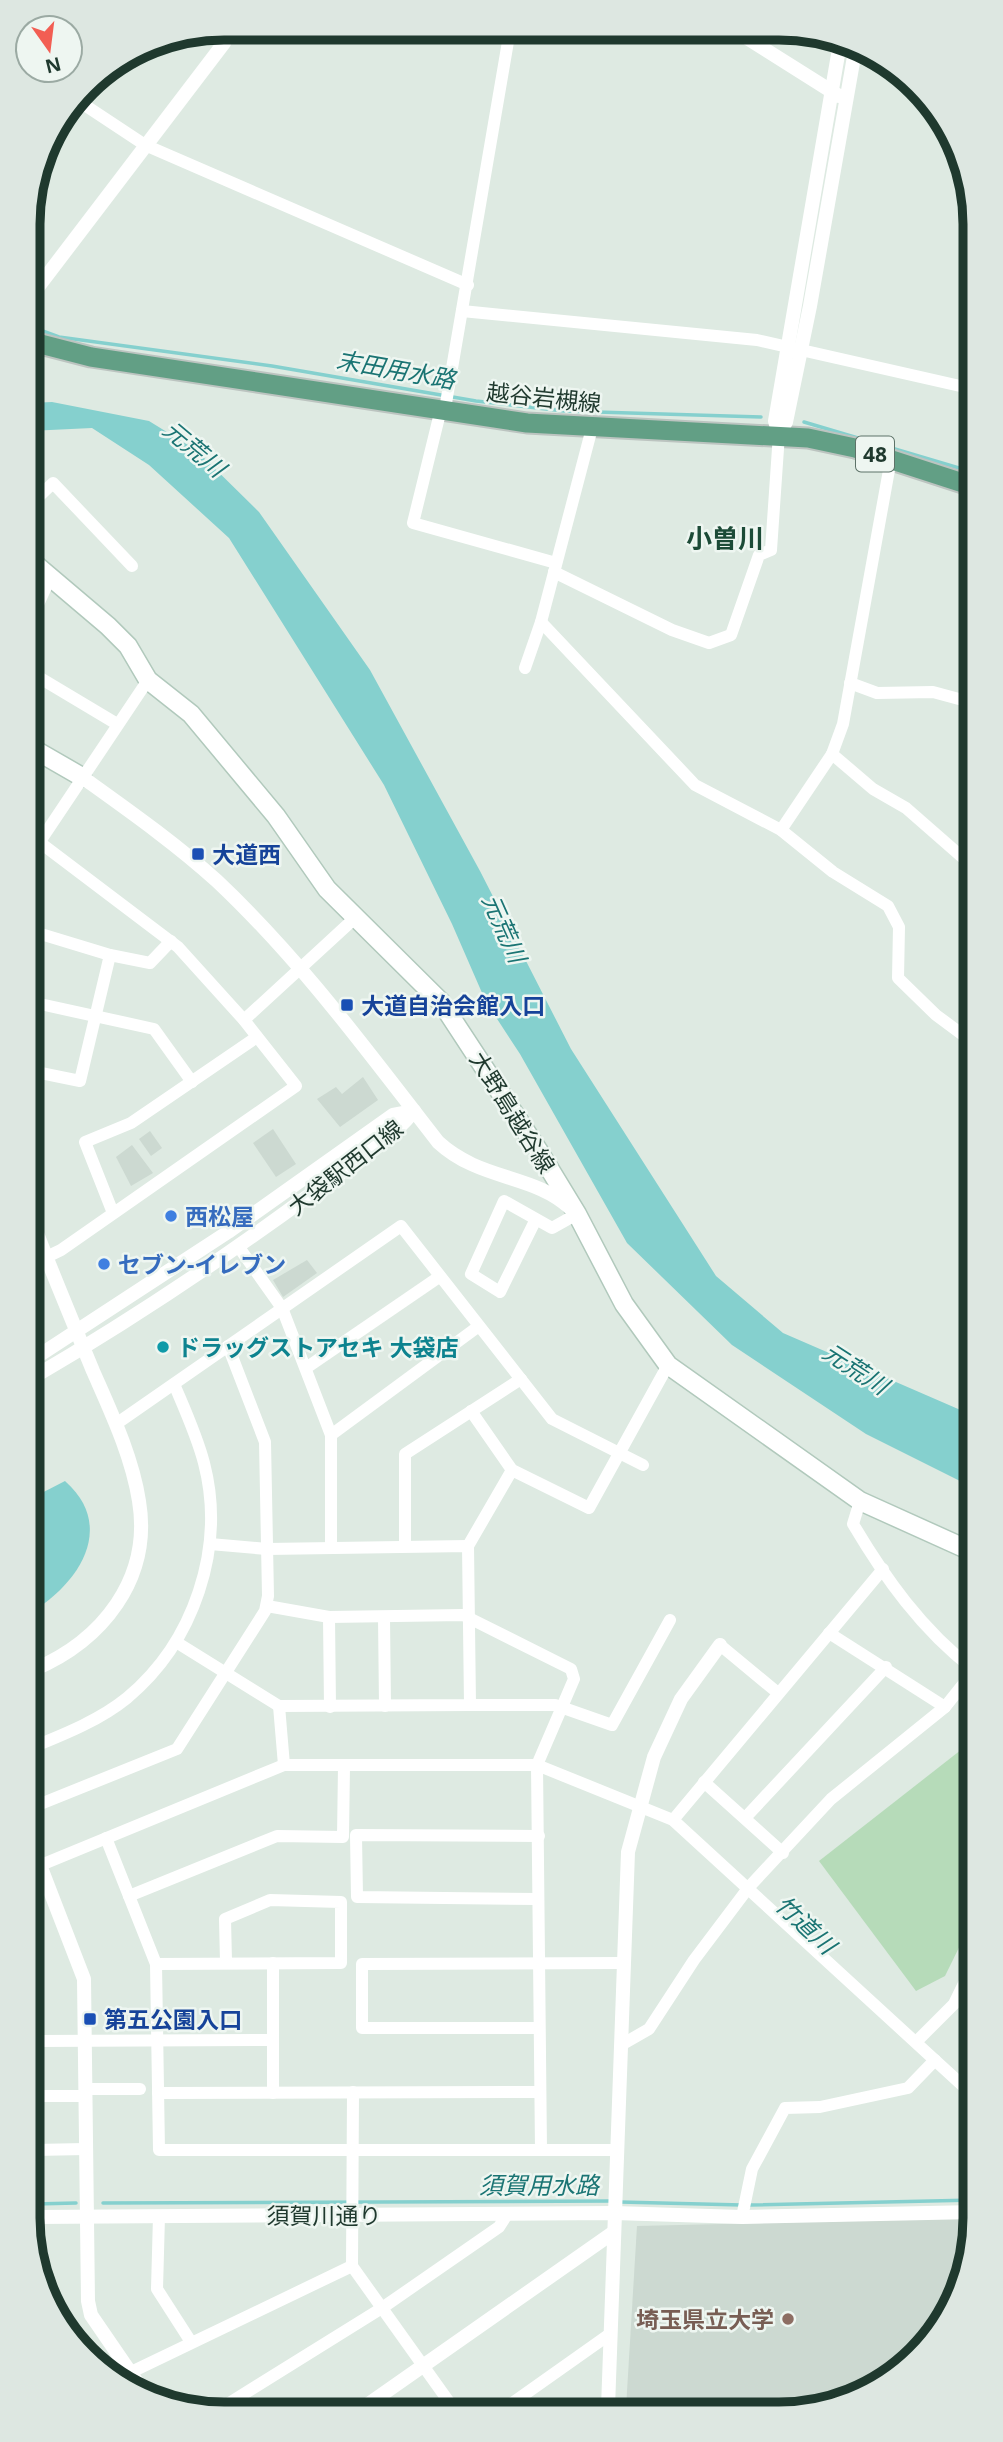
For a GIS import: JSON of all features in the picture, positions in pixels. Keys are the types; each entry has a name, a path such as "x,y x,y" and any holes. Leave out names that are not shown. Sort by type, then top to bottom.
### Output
{"main road":[{"name":"越谷岩槻線","path":"41,344 91,357 445,402 527,423 592,428 779,434 831,442 963,483"},
{"name":"大野島越谷線","path":"41,568 128,646 148,680 191,714 276,816 327,889 441,1002 495,1081 577,1214 624,1304 668,1365 860,1501 962,1548"},
{"path":"41,753 82,777"}],"street":[{"path":"41,283 224,40"},
{"path":"508,40 468,285 445,402 413,523 555,567 672,630 709,643 731,635 759,555 772,550 779,434 786,422 793,347 839,50"},
{"path":"750,40 846,100"},
{"path":"793,347 810,306 854,57"},
{"path":"84,105 145,145 468,285"},
{"path":"462,311 744,338 963,387"},
{"path":"525,668 541,622 592,428"},
{"path":"781,830 832,754 843,724 891,459"},
{"path":"41,495 53,483 132,566"},
{"path":"41,598 51,576"},
{"path":"541,622 695,785 781,830 833,872 888,906 899,927 898,978 936,1015 963,1035"},
{"path":"41,678 117,724"},
{"path":"41,832 82,777 148,680"},
{"path":"850,683 877,693 933,691 963,700"},
{"path":"832,754 873,789 906,808 963,857"},
{"path":"82,777 160,834 216,880 301,968 453,1156 477,1169 552,1194 577,1214 552,1228 536,1219 504,1201 471,1273 500,1292 536,1219"},
{"path":"40,1261 296,1086 244,1020 171,941 41,842"},
{"path":"244,1020 356,917"},
{"path":"41,934 110,955 150,962 171,941"},
{"path":"41,1073 80,1081 110,955"},
{"path":"41,1004 154,1029 192,1083"},
{"path":"113,1213 85,1142 131,1123 257,1037"},
{"name":"大袋駅西口線","path":"40,1373 84,1348 238,1246 397,1131 414,1111"},
{"name":"大袋駅西口線","path":"40,1355 240,1224 393,1115 414,1111"},
{"path":"116,1424 401,1226 552,1419 643,1465"},
{"path":"40,1241 116,1424 139,1499 142,1527 135,1566 117,1608 95,1632 69,1653 40,1667"},
{"path":"238,1246 282,1308 331,1435 331,1548"},
{"path":"306,1368 439,1277"},
{"path":"331,1435 479,1326"},
{"path":"40,1804 177,1749 267,1606 265,1442 228,1346"},
{"path":"471,1411 512,1470 589,1508 668,1365"},
{"path":"405,1545 405,1454 521,1380"},
{"path":"40,1744 88,1723 128,1697 151,1674 176,1642 195,1604 210,1544 209,1494 204,1463 174,1384"},
{"path":"470,1705 468,1546 512,1470"},
{"path":"860,1501 853,1524 909,1608 962,1660"},
{"path":"210,1544 267,1549 468,1546"},
{"path":"673,1819 883,1569"},
{"path":"267,1606 328,1617 469,1616 572,1669 574,1679 537,1765 541,2150"},
{"path":"328,1617 330,1707"},
{"path":"384,1617 385,1706"},
{"path":"176,1642 279,1706 562,1706 612,1725 670,1620"},
{"path":"829,1633 945,1707"},
{"path":"608,2402 628,1852 639,1805 654,1757 681,1699 720,1646 778,1693"},
{"path":"745,1818 886,1667"},
{"path":"621,2045 649,2029 694,1960 750,1887 831,1799 945,1707 962,1684"},
{"path":"279,1706 284,1765"},
{"path":"125,2373 91,2315 88,2301 83,1970 41,1865 284,1765 537,1765 673,1819 962,2085"},
{"path":"130,1896 277,1836 343,1837 344,1766"},
{"path":"704,1782 783,1853"},
{"path":"538,1899 357,1897 356,1835 539,1836"},
{"path":"106,1838 156,1964 159,2150 617,2150"},
{"path":"156,1964 341,1963 341,1902 270,1900 225,1919 226,1962"},
{"path":"273,1963 273,2093"},
{"path":"539,2028 362,2028 362,1964 623,1963"},
{"path":"916,2042 954,2004 962,1987"},
{"path":"40,2041 272,2040"},
{"path":"742,2217 744,2194 752,2169 785,2108 820,2107 908,2088 935,2060"},
{"path":"40,2096 139,2089"},
{"path":"353,2092 352,2266 449,2402"},
{"path":"158,2093 540,2092"},
{"path":"40,2150 86,2149"},
{"name":"須賀川通り","path":"40,2217 506,2216 614,2213 742,2217 962,2212"},
{"path":"159,2216 158,2289 191,2342"},
{"path":"231,2402 382,2308 499,2227 506,2216"},
{"path":"371,2402 614,2232"},
{"path":"127,2374 352,2266"},
{"path":"514,2402 610,2334"}],"shaded area":[{"path":"363,1077 378,1100 340,1127 317,1099 336,1087 342,1094"},
{"path":"273,1129 296,1164 276,1177 253,1143"},
{"path":"150,1131 162,1148 151,1156 139,1139"},
{"path":"132,1145 153,1173 131,1186 116,1157"},
{"path":"307,1260 317,1273 283,1297 273,1280"},
{"name":"埼玉県立大学","path":"962,2218 961,2241 949,2288 932,2320 909,2348 891,2364 849,2388 802,2400 778,2402 626,2402 637,2226"}],"green space":[{"path":"962,1749 962,1941 945,1976 916,1991 819,1861"}],"water":[{"name":"元荒川","path":"41,402 52,402 149,421 196,450 259,512 370,670 480,871 571,1049 716,1276 783,1333 962,1411 962,1482 866,1434 732,1345 627,1243 520,1054 486,1002 452,924 384,785 229,538 149,465 92,428 41,430"},
{"path":"65,1481 80,1498 88,1516 90,1534 86,1552 77,1569 65,1585 40,1606 40,1494"}],"waterway":[{"name":"末田用水路","path":"41,330 59,337 272,366 476,401 564,411 761,417"},
{"name":"末田用水路","path":"804,422 963,469"},
{"name":"須賀用水路","path":"749,2205 962,2200"},
{"name":"須賀用水路","path":"103,2203 612,2201"},
{"name":"須賀用水路","path":"620,2202 742,2205"},
{"name":"須賀用水路","path":"40,2204 76,2203"}],"place":[{"name":"大道西","path":"198,854"},
{"name":"大道自治会館入口","path":"347,1005"},
{"name":"西松屋","path":"171,1216"},
{"name":"セブン-イレブン","path":"104,1264"},
{"name":"ドラッグストアセキ 大袋店","path":"163,1347"},
{"name":"第五公園入口","path":"90,2019"},
{"name":"埼玉県立大学","path":"788,2319"}],"district":[{"name":"小曽川","path":"725,538"}],"water label":[{"name":"竹道川","path":"806,1924"}]}
